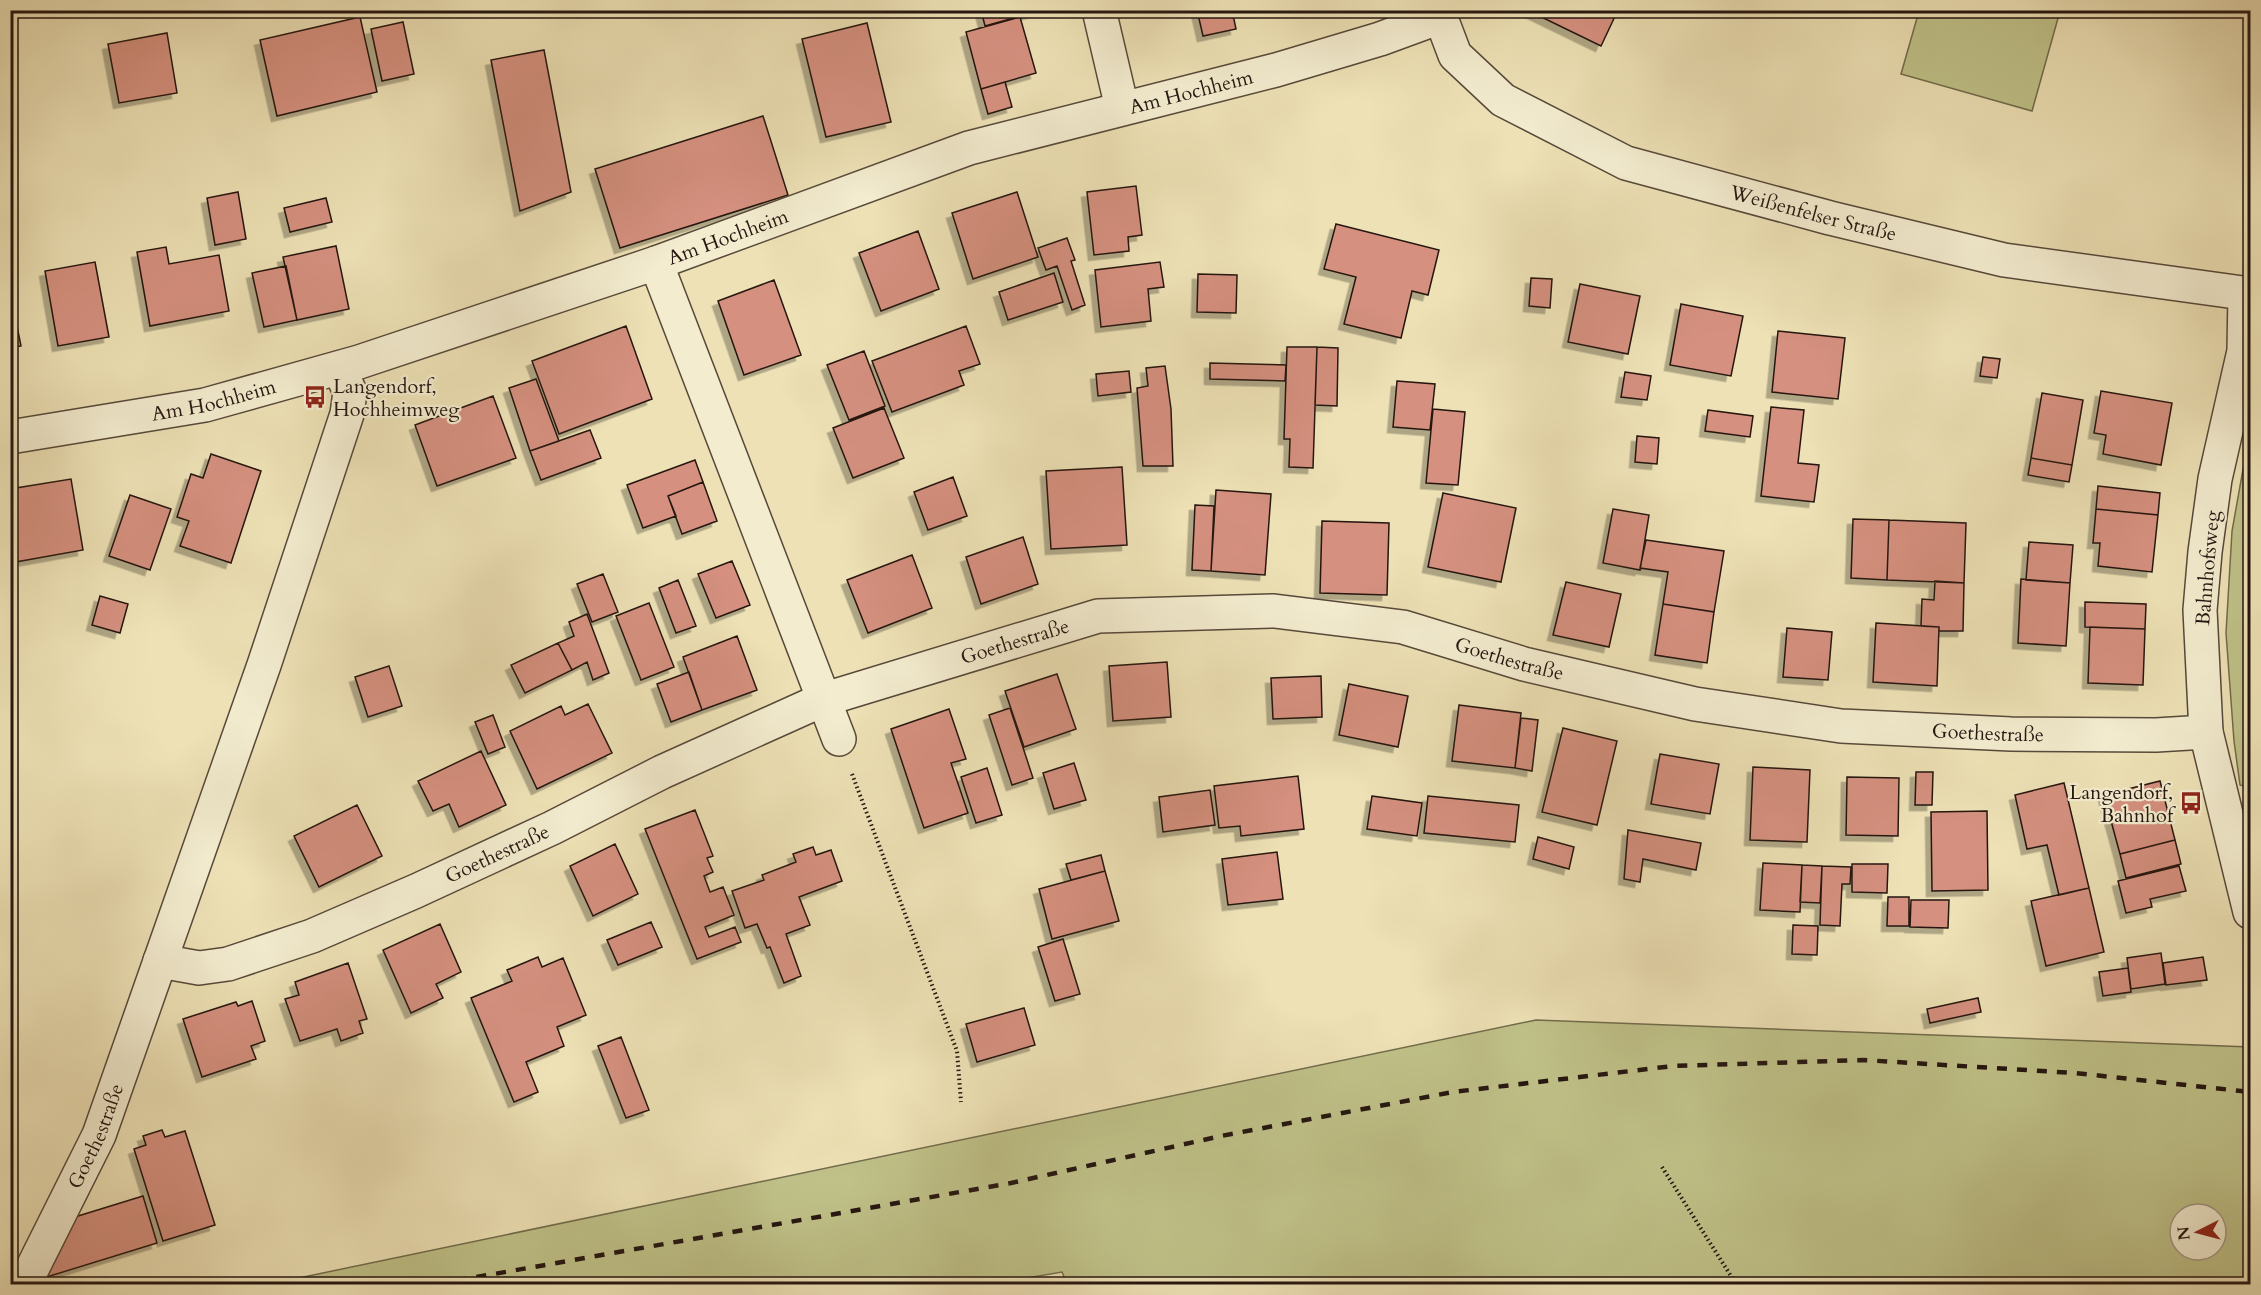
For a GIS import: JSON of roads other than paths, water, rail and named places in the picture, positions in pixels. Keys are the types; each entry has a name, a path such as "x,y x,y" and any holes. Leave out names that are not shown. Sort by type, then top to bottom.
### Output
{"street":[{"path":"1099,10 1122,108"},
{"name":"Am Hochheim","path":"10,437 205,405 339,368 656,263 969,148 1276,70 1380,39 1439,14"},
{"name":"Weißenfelser Straße","path":"1439,14 1455,55 1503,100 1626,163 1830,218 2004,260 2248,294"},
{"path":"656,263 822,700 839,739"},
{"name":"Bahnhofsweg","path":"2248,294 2247,351 2215,479 2200,610 2206,732 2250,912"},
{"name":"Goethestraße","path":"30,1273 99,1136 264,665 347,414 350,392 339,368"},
{"name":"Goethestraße","path":"160,961 199,968 228,964 312,936 416,891 552,828 662,772 822,700 1098,616 1274,611 1403,627 1524,664 1684,701 1841,726 2011,734 2147,735 2206,732"}],"railway":[{"path":"437,1284 1011,1183 1221,1136 1453,1092 1673,1066 1863,1060 2075,1073 2250,1092"}],"place":[{"name":"Langendorf, Hochheimweg","path":"315,397"},
{"name":"Langendorf, Bahnhof","path":"2191,803"}]}
